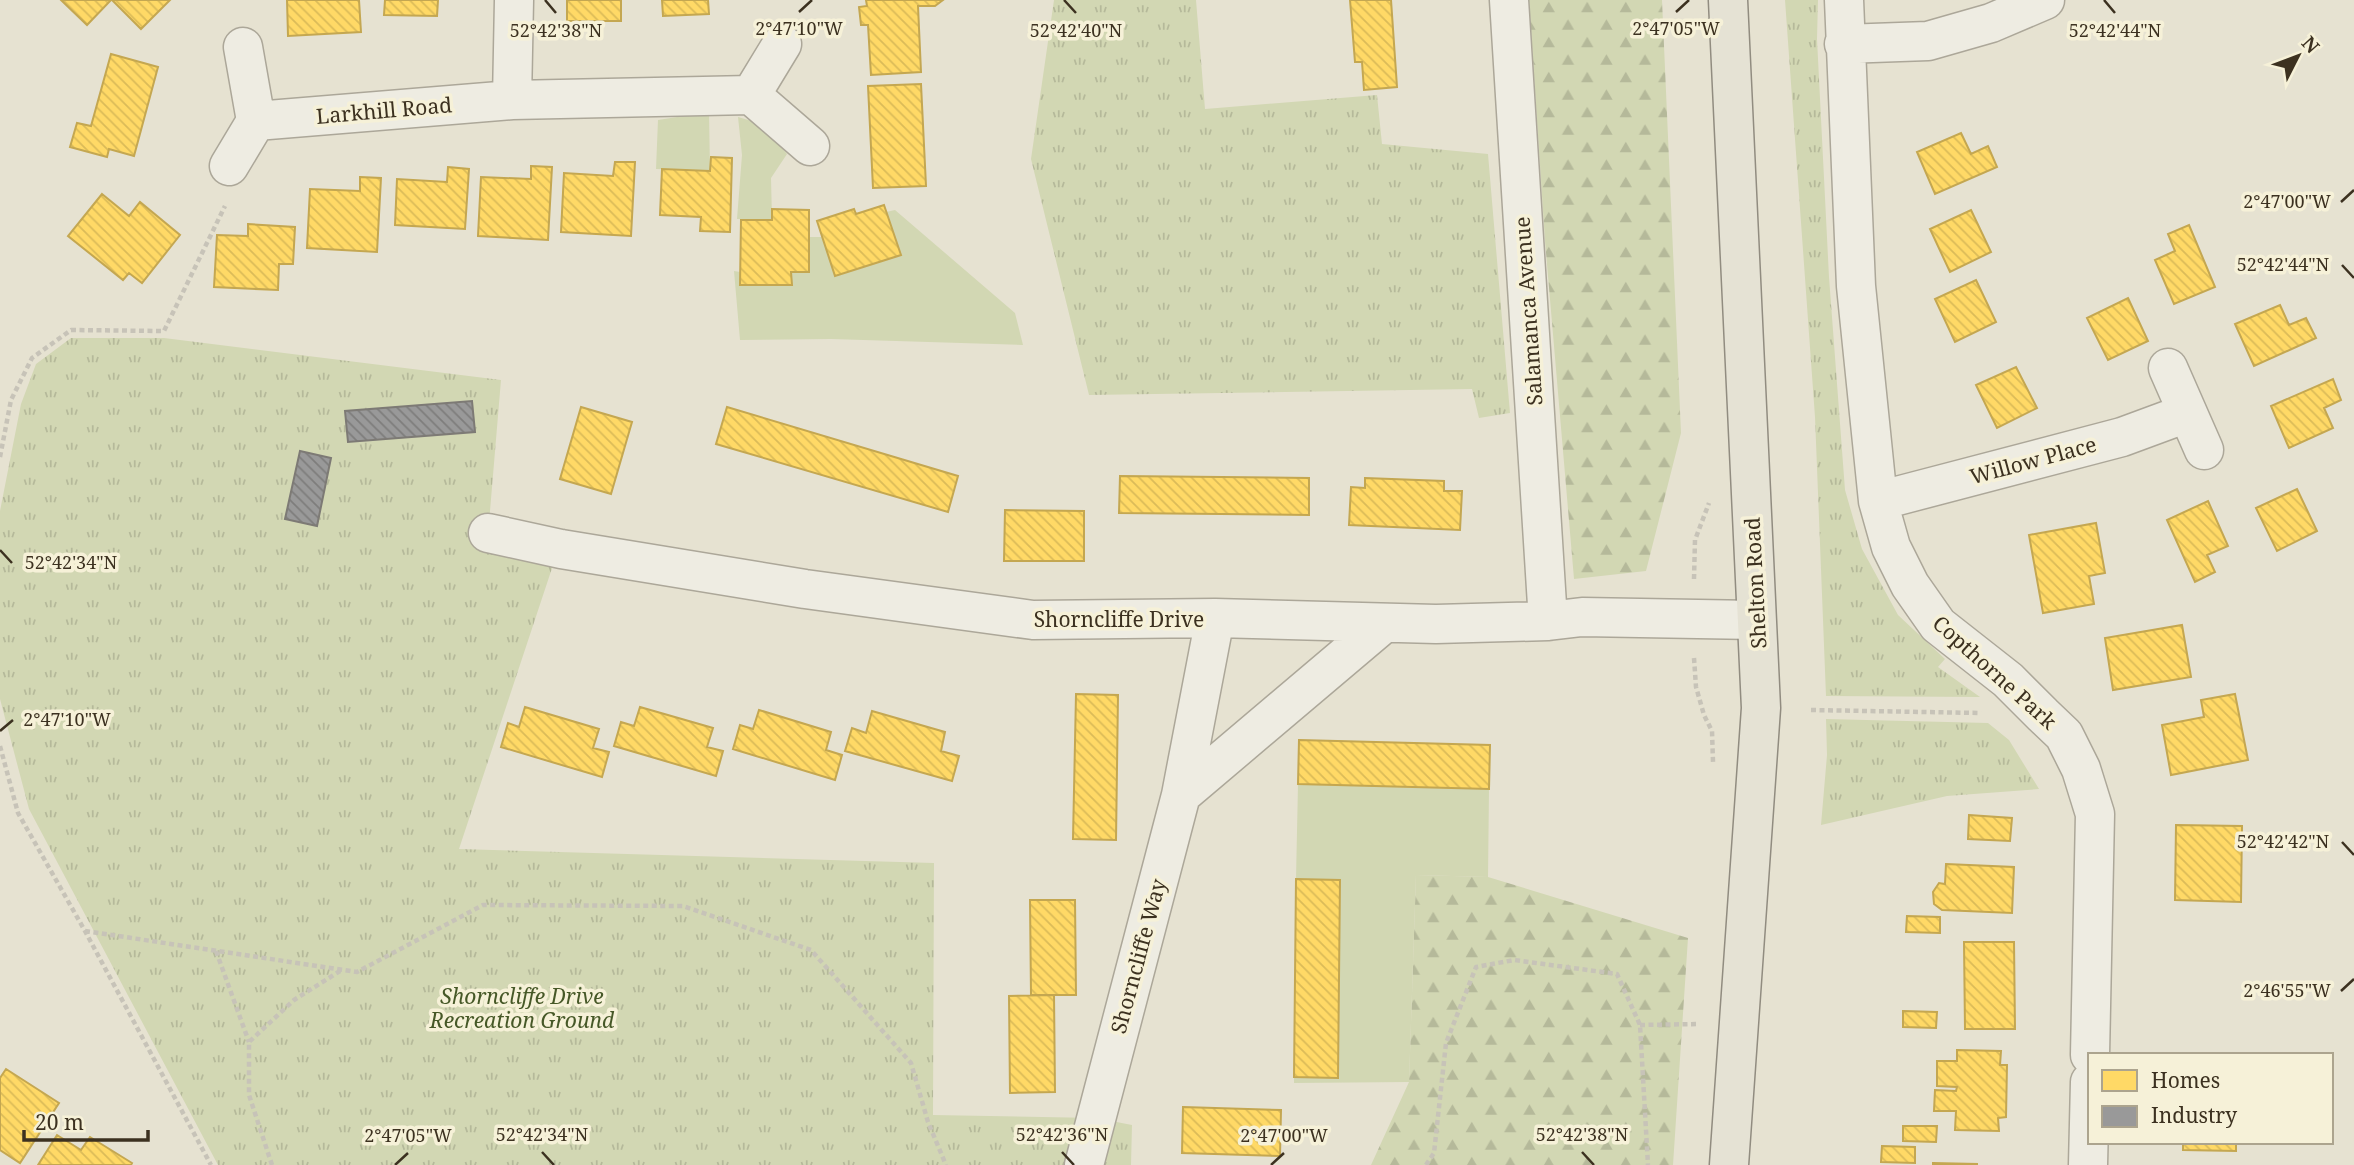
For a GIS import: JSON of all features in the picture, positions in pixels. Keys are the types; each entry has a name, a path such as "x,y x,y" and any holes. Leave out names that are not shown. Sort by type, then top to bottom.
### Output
{"main road":[{"name":"Shelton Road","path":"1728,0 1760,708 1729,1165"}],"street":[{"path":"512,100 514,0"},
{"name":"Salamanca Avenue","path":"1509,0 1548,621"},
{"name":"Copthorne Park","path":"1844,0 1856,286 1878,502 1891,547 1910,585 1938,625 2008,680 2064,735 2081,769 2095,814 2090,1053"},
{"path":"1844,44 1928,41 1991,23 2046,0"},
{"path":"782,44 751,95 810,146"},
{"path":"229,166 256,121 243,47"},
{"name":"Larkhill Road","path":"256,121 512,100 751,95"},
{"path":"2168,368 2204,450"},
{"name":"Willow Place","path":"1878,502 2122,437 2188,413"},
{"name":"Shorncliffe Drive","path":"488,533 561,549 805,589 1032,620 1215,618 1384,624 1548,621 1582,617 1756,620"},
{"name":"Shorncliffe Way","path":"1084,1165 1181,795 1215,618"},
{"path":"1181,795 1384,624"},
{"path":"2088,1165 2089,1144"}],"path":[{"path":"0,457 12,400 32,358 71,330 164,331 229,198 229,166"},
{"path":"1811,710 2043,715"},
{"path":"0,746 18,813 211,1165"},
{"path":"85,931 357,972 483,905 683,906 811,950 911,1063 928,1122 946,1165"},
{"path":"216,951 249,1042 249,1095 272,1165"},
{"path":"1426,1165 1434,1153 1446,1043 1476,967 1514,960 1617,974 1640,1025 1648,1165"},
{"path":"249,1042 294,1000 341,970"},
{"path":"1640,1025 1707,1024"}],"green space":[{"path":"1054,0 1196,0 1205,109 1377,95 1382,144 1488,154 1510,413 1479,418 1472,389 1089,395 1031,159"},
{"path":"1529,0 1662,0 1681,433 1646,571 1574,579 1545,241"},
{"path":"1785,0 1818,0 1817,39 1829,277 1845,490 1862,549 1898,615 1945,659 1938,667 1980,697 1826,696 1815,417"},
{"path":"709,112 710,171 656,169 658,120"},
{"path":"738,117 762,124 787,154 771,178 772,220 737,219 742,155"},
{"path":"895,210 1015,313 1023,345 831,339 740,340 734,271 740,272 741,285 791,285 791,272 809,272 809,237 822,237 835,276 900,255 886,212"},
{"name":"Shorncliffe Drive Recreation Ground","path":"71,338 164,338 501,380 489,523 561,541 459,849 934,863 933,1115 1096,1118 1132,1125 1131,1165 218,1165 29,809 0,699 0,511 21,404 36,364"},
{"path":"1826,719 1988,723 2009,740 2039,789 1947,796 1821,825 1827,755"},
{"path":"1298,784 1489,789 1488,877 1416,875 1409,1082 1294,1083 1294,1077 1337,1078 1340,880 1296,879"},
{"path":"1416,875 1488,877 1688,938 1673,1165 1371,1165 1409,1082"}],"building: Homes":[{"path":"61,0 111,0 87,25"},
{"path":"112,0 170,0 141,29"},
{"path":"287,0 359,0 361,32 288,36"},
{"path":"385,0 438,0 437,16 384,15"},
{"path":"567,0 621,0 621,21 567,21"},
{"path":"662,0 708,0 709,14 663,16"},
{"path":"866,0 943,0 935,6 918,6 921,72 871,75 868,25 861,25 859,7 867,6"},
{"path":"1350,0 1391,0 1397,87 1364,90 1362,62 1355,62"},
{"path":"111,54 158,67 134,156 109,149 107,157 70,147 77,123 91,126"},
{"path":"921,84 926,186 873,188 868,86"},
{"path":"1961,133 1971,154 1988,146 1997,167 1935,194 1917,152"},
{"path":"711,157 732,158 730,232 700,231 701,217 660,215 662,169 710,171"},
{"path":"615,162 635,162 631,236 561,232 564,173 613,176"},
{"path":"531,166 552,167 548,240 478,236 481,177 531,179"},
{"path":"448,167 469,169 465,229 395,225 397,179 447,182"},
{"path":"360,177 381,178 377,252 307,248 310,189 360,191"},
{"path":"102,194 129,216 140,202 180,235 142,283 129,273 123,280 68,236"},
{"path":"884,205 901,255 835,276 817,221 854,209 856,214"},
{"path":"772,209 809,210 809,272 791,272 792,285 740,285 741,220 772,220"},
{"path":"1971,210 1991,252 1950,272 1930,229"},
{"path":"248,224 295,227 293,264 279,264 278,290 214,287 217,235 248,236"},
{"path":"2189,225 2215,287 2174,304 2155,260 2175,251 2168,234"},
{"path":"1976,280 1996,322 1955,342 1935,299"},
{"path":"2128,298 2148,341 2108,360 2087,318"},
{"path":"2280,305 2289,325 2306,318 2316,338 2254,366 2235,324"},
{"path":"2016,367 2037,408 1997,428 1976,385"},
{"path":"2333,379 2341,400 2324,408 2333,428 2289,448 2271,406"},
{"path":"581,407 632,422 611,494 560,479"},
{"path":"727,407 958,476 948,512 716,444"},
{"path":"1120,476 1309,478 1309,515 1119,513"},
{"path":"1365,478 1444,481 1444,491 1462,491 1460,530 1349,525 1351,487 1365,488"},
{"path":"2297,489 2317,531 2277,551 2256,508"},
{"path":"2208,501 2228,546 2207,555 2215,572 2195,582 2167,520"},
{"path":"1005,510 1084,511 1084,561 1004,561"},
{"path":"2096,523 2105,573 2089,576 2094,604 2043,613 2029,535"},
{"path":"2182,625 2191,677 2113,690 2105,638"},
{"path":"1076,694 1118,695 1116,840 1073,839"},
{"path":"2235,694 2248,760 2171,775 2162,725 2204,717 2201,700"},
{"path":"525,707 599,729 593,748 609,752 602,777 501,747 508,723 519,727"},
{"path":"640,707 713,728 707,747 723,751 716,776 614,746 621,722 634,726"},
{"path":"759,710 831,732 826,750 842,755 835,780 733,749 740,725 753,729"},
{"path":"872,711 945,732 941,751 959,756 952,781 845,751 852,728 866,733"},
{"path":"1299,740 1490,745 1489,789 1298,784"},
{"path":"1969,815 2012,818 2010,841 1968,839"},
{"path":"2176,825 2242,826 2241,902 2175,900"},
{"path":"1946,864 2014,867 2012,913 1942,910 1934,904 1933,892 1939,883 1945,884"},
{"path":"1296,879 1340,880 1338,1078 1294,1077"},
{"path":"1030,900 1075,900 1076,995 1031,995"},
{"path":"1907,916 1940,917 1940,933 1906,932"},
{"path":"1964,942 2014,942 2015,1029 1965,1029"},
{"path":"1054,995 1055,1092 1010,1093 1009,996"},
{"path":"1903,1011 1937,1012 1936,1028 1903,1027"},
{"path":"1957,1050 2001,1051 2000,1065 2007,1065 2006,1117 1998,1118 1999,1131 1955,1130 1956,1111 1934,1111 1935,1090 1956,1091 1957,1087 1937,1086 1937,1061 1957,1061"},
{"path":"6,1069 59,1103 20,1163 0,1150 0,1078"},
{"path":"1183,1107 1281,1110 1280,1156 1182,1153"},
{"path":"1903,1126 1937,1126 1936,1142 1903,1141"},
{"path":"57,1135 81,1150 90,1137 132,1163 38,1165"},
{"path":"2183,1144 2236,1144 2236,1151 2183,1150"},
{"path":"1882,1146 1915,1147 1915,1163 1881,1162"},
{"path":"1977,1164 1977,1165 1933,1165"}],"building: Industry":[{"path":"472,401 475,432 348,442 345,411"},
{"path":"300,451 331,458 317,526 285,519"}]}
